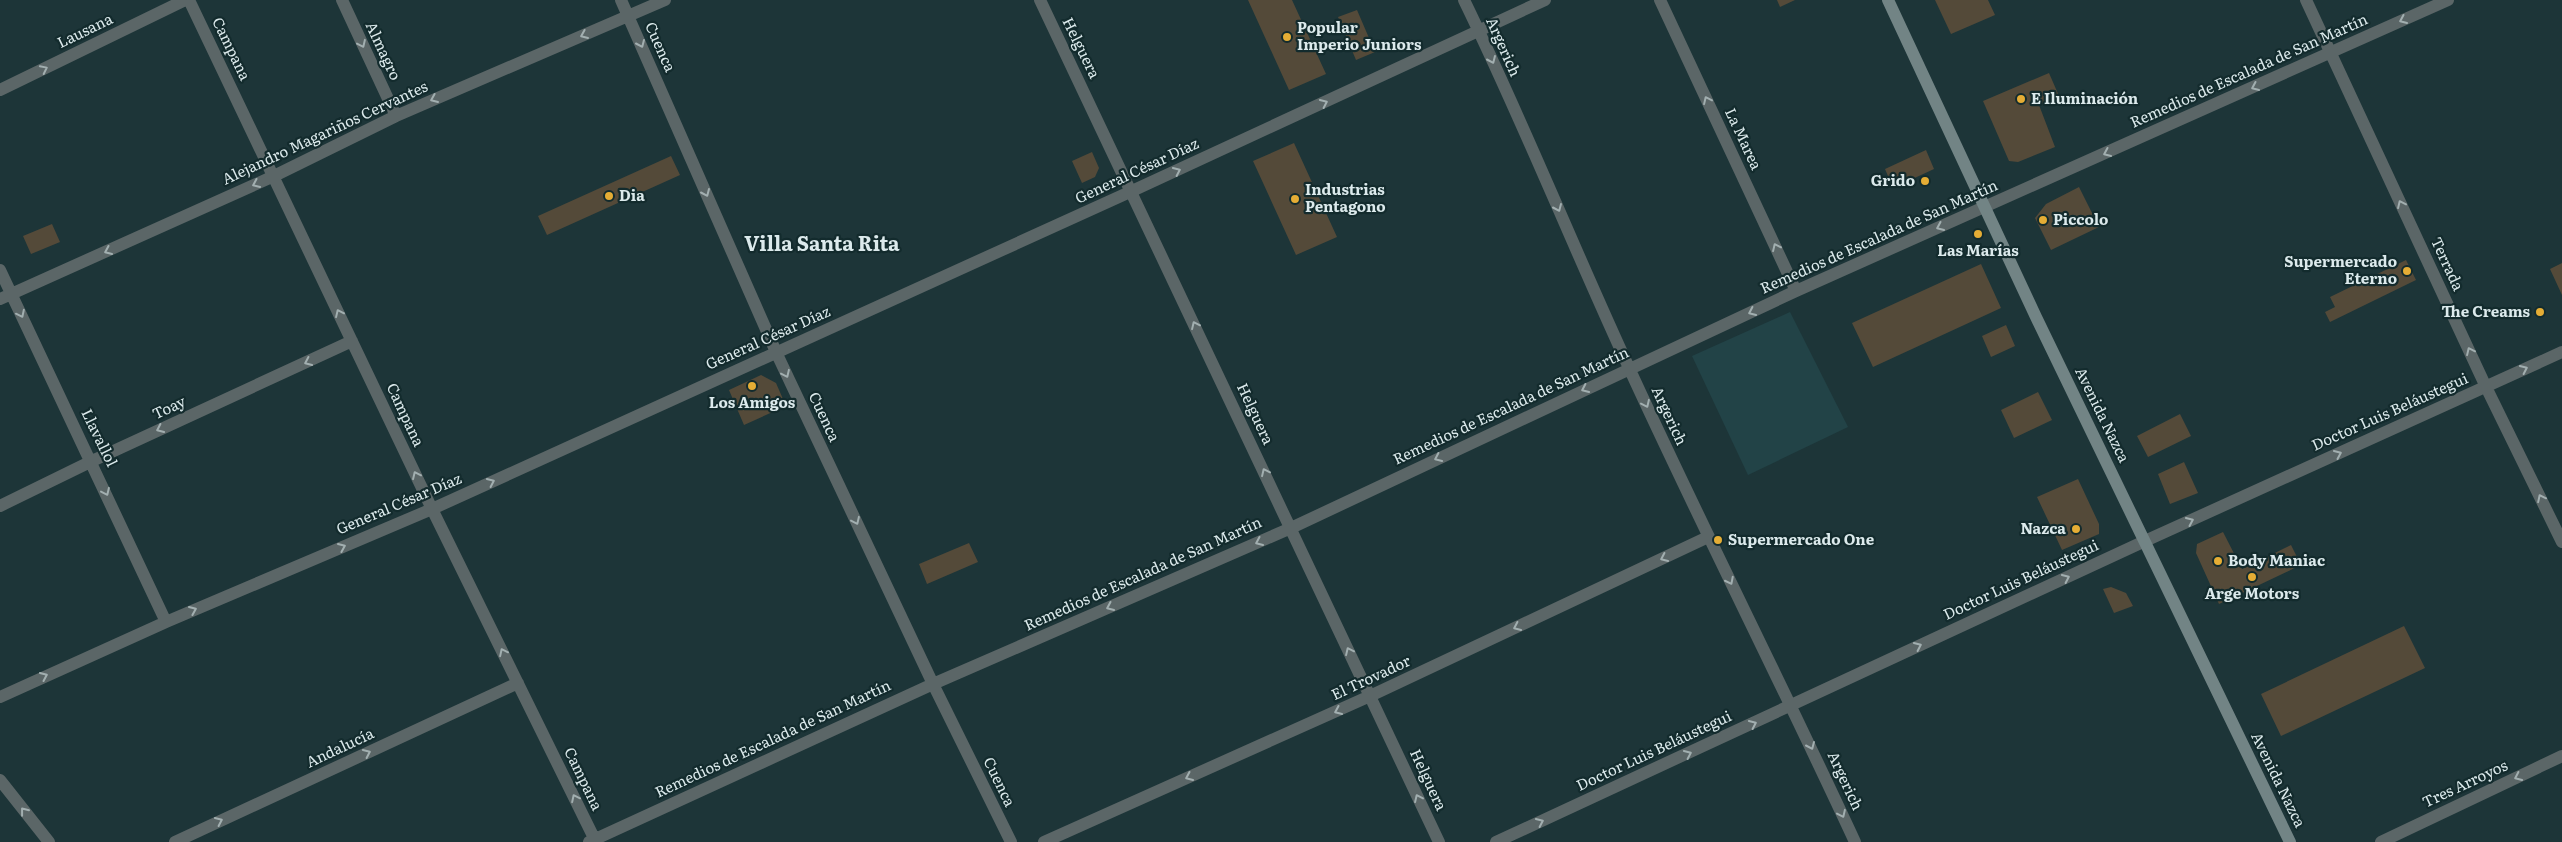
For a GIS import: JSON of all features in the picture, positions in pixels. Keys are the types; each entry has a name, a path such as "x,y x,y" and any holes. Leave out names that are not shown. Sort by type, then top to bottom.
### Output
{"main road":[{"name":"Avenida Nazca","path":"1888,0 2036,317 2290,842"}],"street":[{"name":"Lausana","path":"0,90 185,0"},
{"name":"Campana","path":"189,0 593,841"},
{"name":"Almagro","path":"342,0 396,116"},
{"name":"Cuenca","path":"621,0 776,352 933,684 1011,842"},
{"name":"Alejandro Magariños Cervantes","path":"6,297 274,176 396,116 665,0"},
{"name":"Helguera","path":"1040,0 1439,842"},
{"name":"Argerich","path":"1464,0 1629,368 1708,537 1793,706 1855,842"},
{"name":"General César Díaz","path":"0,697 166,622 432,509 1132,191 1545,0"},
{"name":"La Marea","path":"1660,0 1796,291"},
{"name":"Terrada","path":"2306,0 2486,387 2562,542"},
{"name":"Remedios de Escalada de San Martín","path":"593,841 933,684 1291,528 1796,291 2448,0"},
{"name":"Llavallol","path":"0,270 6,297 92,461 166,622"},
{"name":"Toay","path":"0,506 92,461 352,341"},
{"name":"Doctor Luis Beláustegui","path":"1496,842 1793,706 2145,541 2562,352"},
{"name":"El Trovador","path":"1044,842 1370,696 1708,537"},
{"name":"Andalucía","path":"175,842 518,683"},
{"name":"Tres Arroyos","path":"2381,842 2562,756"},
{"path":"0,780 48,842"}],"shaded area":[{"path":"1790,312 1848,427 1748,475 1692,356"}],"building":[{"name":"Popular Imperio Juniors","path":"1248,0 1292,0 1326,74 1289,90"},
{"path":"1777,0 1795,0 1780,7"},
{"path":"1935,0 1988,0 1995,15 1951,34"},
{"path":"1357,10 1375,52 1356,60 1338,17"},
{"path":"2049,73 2059,96 2039,105 2055,147 2018,162 2009,161 1983,101"},
{"name":"Industrias Pentagono","path":"1294,143 1337,237 1296,255 1253,161"},
{"path":"1926,150 1934,169 1893,188 1885,169"},
{"path":"1092,152 1099,168 1095,177 1082,183 1072,161"},
{"name":"Dia","path":"671,156 680,175 547,235 538,216"},
{"path":"2079,187 2099,227 2051,250 2035,218 2046,204"},
{"path":"52,224 60,242 31,254 23,236"},
{"path":"2406,260 2416,280 2330,322 2325,312 2335,307 2330,297"},
{"path":"2562,263 2562,295 2550,269"},
{"path":"1981,264 2001,308 1873,367 1852,323"},
{"path":"2006,325 2015,346 1991,357 1982,336"},
{"path":"761,375 776,383 786,406 744,425 729,390"},
{"path":"2038,392 2052,420 2014,438 2001,410"},
{"path":"2180,414 2191,436 2148,457 2137,436"},
{"path":"2184,462 2198,493 2170,504 2158,474"},
{"name":"Nazca","path":"2078,479 2099,524 2099,534 2062,550 2037,497"},
{"path":"2223,532 2242,569 2291,545 2301,565 2219,604 2196,553 2197,544"},
{"path":"969,543 978,562 927,584 919,564"},
{"path":"2111,587 2126,593 2133,606 2114,613 2103,589"},
{"path":"2404,626 2425,668 2281,736 2261,694"}],"place":[{"name":"Popular Imperio Juniors","path":"1287,37"},
{"name":"E Iluminación","path":"2021,99"},
{"name":"Grido","path":"1925,181"},
{"name":"Dia","path":"609,196"},
{"name":"Industrias Pentagono","path":"1295,199"},
{"name":"Piccolo","path":"2043,220"},
{"name":"Las Marías","path":"1978,234"},
{"name":"Supermercado Eterno","path":"2407,271"},
{"name":"The Creams","path":"2540,312"},
{"name":"Los Amigos","path":"752,386"},
{"name":"Nazca","path":"2076,529"},
{"name":"Supermercado One","path":"1718,540"},
{"name":"Body Maniac","path":"2218,561"},
{"name":"Arge Motors","path":"2252,577"}],"district":[{"name":"Villa Santa Rita","path":"822,244"}]}
